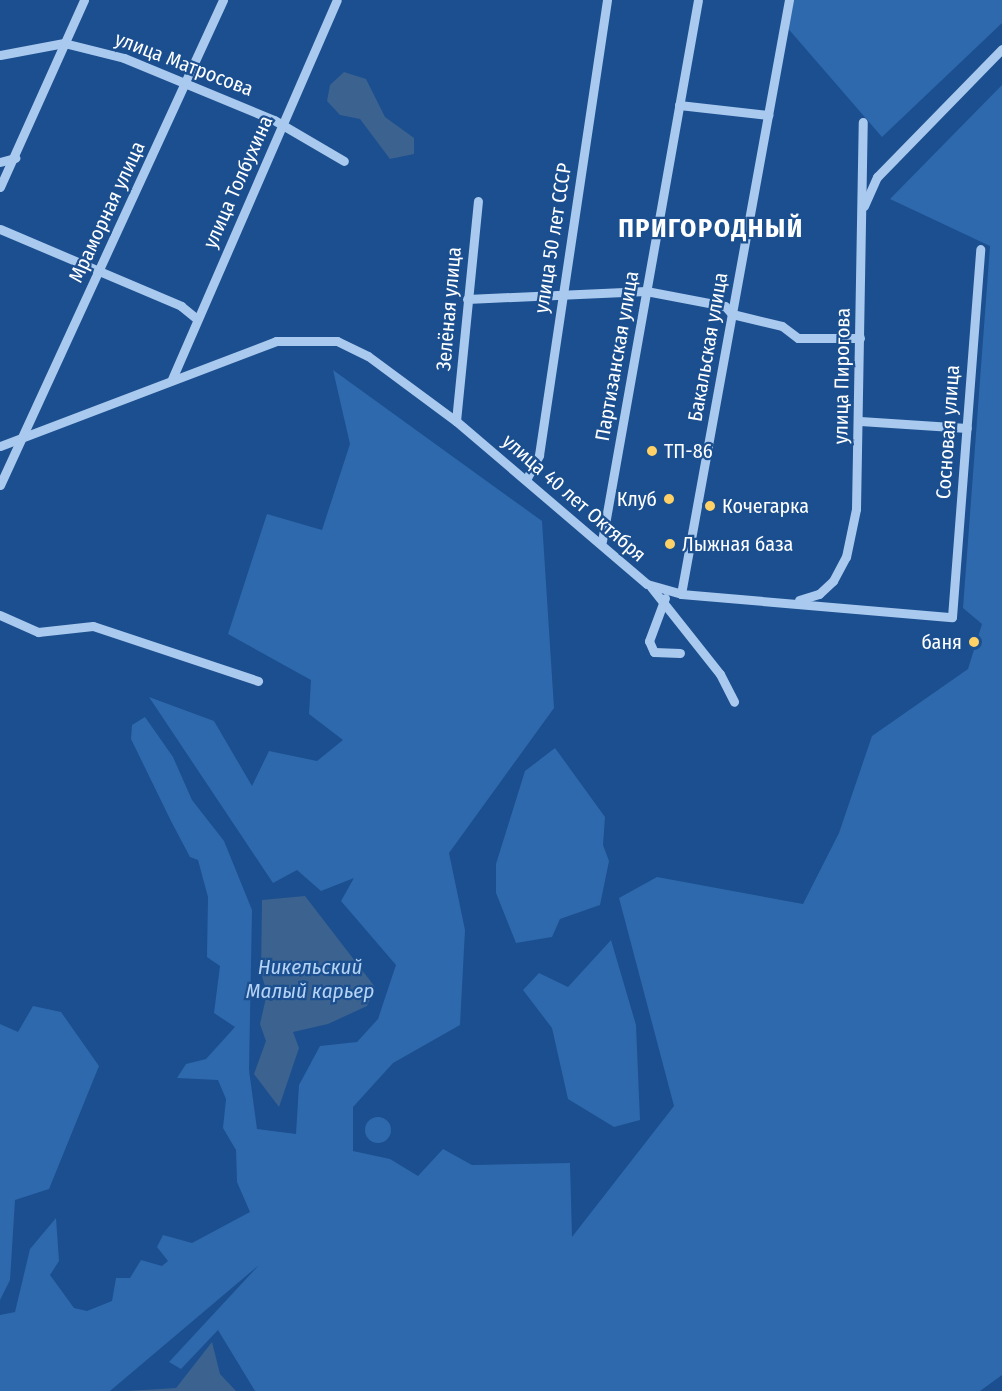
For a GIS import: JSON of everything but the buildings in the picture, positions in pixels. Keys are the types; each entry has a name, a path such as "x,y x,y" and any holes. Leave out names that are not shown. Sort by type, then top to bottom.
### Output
{"street":[{"path":"0,187 15,158 84,0"},
{"name":"Мраморная улица","path":"0,485 188,81 223,0"},
{"name":"улица Толбухина","path":"172,379 337,0"},
{"name":"улица 50 лет СССР","path":"527,478 539,455 606,0"},
{"name":"Партизанская улица","path":"602,541 698,0"},
{"name":"Бакальская улица","path":"681,594 789,0"},
{"name":"улица Матросова","path":"0,55 64,43 188,81 344,161"},
{"path":"862,211 877,177 1002,49"},
{"path":"679,105 768,115"},
{"name":"улица Пирогова","path":"794,601 819,594 846,557 856,508 860,421 863,122"},
{"path":"0,162 15,158"},
{"name":"Зелёная улица","path":"456,421 478,201"},
{"path":"0,229 181,306 197,319"},
{"name":"Сосновая улица","path":"952,617 981,249"},
{"path":"467,298 646,291 709,301 732,314 782,326 798,338 860,338"},
{"name":"улица 40 лет Октября","path":"0,446 276,341 337,341 368,356 456,421 602,541 647,584 681,594 794,601 952,617"},
{"path":"860,421 967,428"},
{"path":"647,584 664,598 734,702"},
{"path":"664,598 649,641 654,652 680,653"},
{"path":"0,615 38,632 93,626 258,681"}],"shaded area":[{"path":"790,0 1002,0 1002,23 882,137 785,25"},
{"path":"1002,85 1002,1375 980,1391 255,1391 218,1330 181,1369 169,1362 259,1265 110,1391 0,1391 0,1315 15,1312 30,1249 56,1218 59,1261 50,1275 74,1308 87,1311 112,1301 116,1278 130,1278 141,1260 162,1266 168,1261 157,1247 163,1235 192,1243 250,1212 237,1182 236,1150 223,1128 226,1099 218,1080 177,1078 186,1064 206,1059 235,1027 214,1013 220,966 207,957 208,897 198,860 190,857 171,821 131,739 132,725 145,717 173,757 192,800 224,841 252,910 249,1070 257,1129 296,1134 299,1085 320,1046 357,1042 378,1019 396,965 341,901 354,878 321,891 297,870 273,883 149,697 214,721 252,786 269,751 317,761 343,740 309,714 311,680 228,634 267,514 322,530 350,444 333,370 542,521 554,708 449,853 465,930 460,1025 393,1063 353,1107 353,1151 390,1159 418,1176 443,1149 472,1165 570,1163 572,1237 674,1106 619,898 657,877 803,904 839,833 872,736 968,669 982,624 963,608 990,246 890,199"},
{"path":"555,748 605,817 603,845 609,861 600,905 560,919 552,937 516,943 496,893 496,864 525,771"},
{"path":"611,940 636,1025 640,1120 614,1127 568,1099 552,1028 523,990 539,973 568,987"},
{"path":"33,1006 61,1012 99,1066 49,1189 15,1200 10,1280 0,1300 0,1024 18,1032"},
{"path":"378,1117 387,1121 391,1130 387,1139 378,1143 369,1139 365,1130 369,1121"}],"water":[{"path":"344,72 366,79 385,117 414,138 414,154 390,159 360,119 340,115 327,101 330,85"},
{"name":"Никельский Малый карьер","path":"305,896 375,987 367,1006 328,1024 293,1032 299,1048 279,1107 254,1074 266,1041 260,1024 267,993 261,973 262,900"},
{"path":"212,1342 220,1374 236,1391 126,1391 176,1388"}],"place":[{"name":"ТП-86","path":"652,451"},
{"name":"Клуб","path":"669,499"},
{"name":"Кочегарка","path":"710,506"},
{"name":"Лыжная база","path":"670,544"},
{"name":"баня","path":"974,642"}],"district":[{"name":"ПРИГОРОДНЫЙ","path":"711,229"}]}
